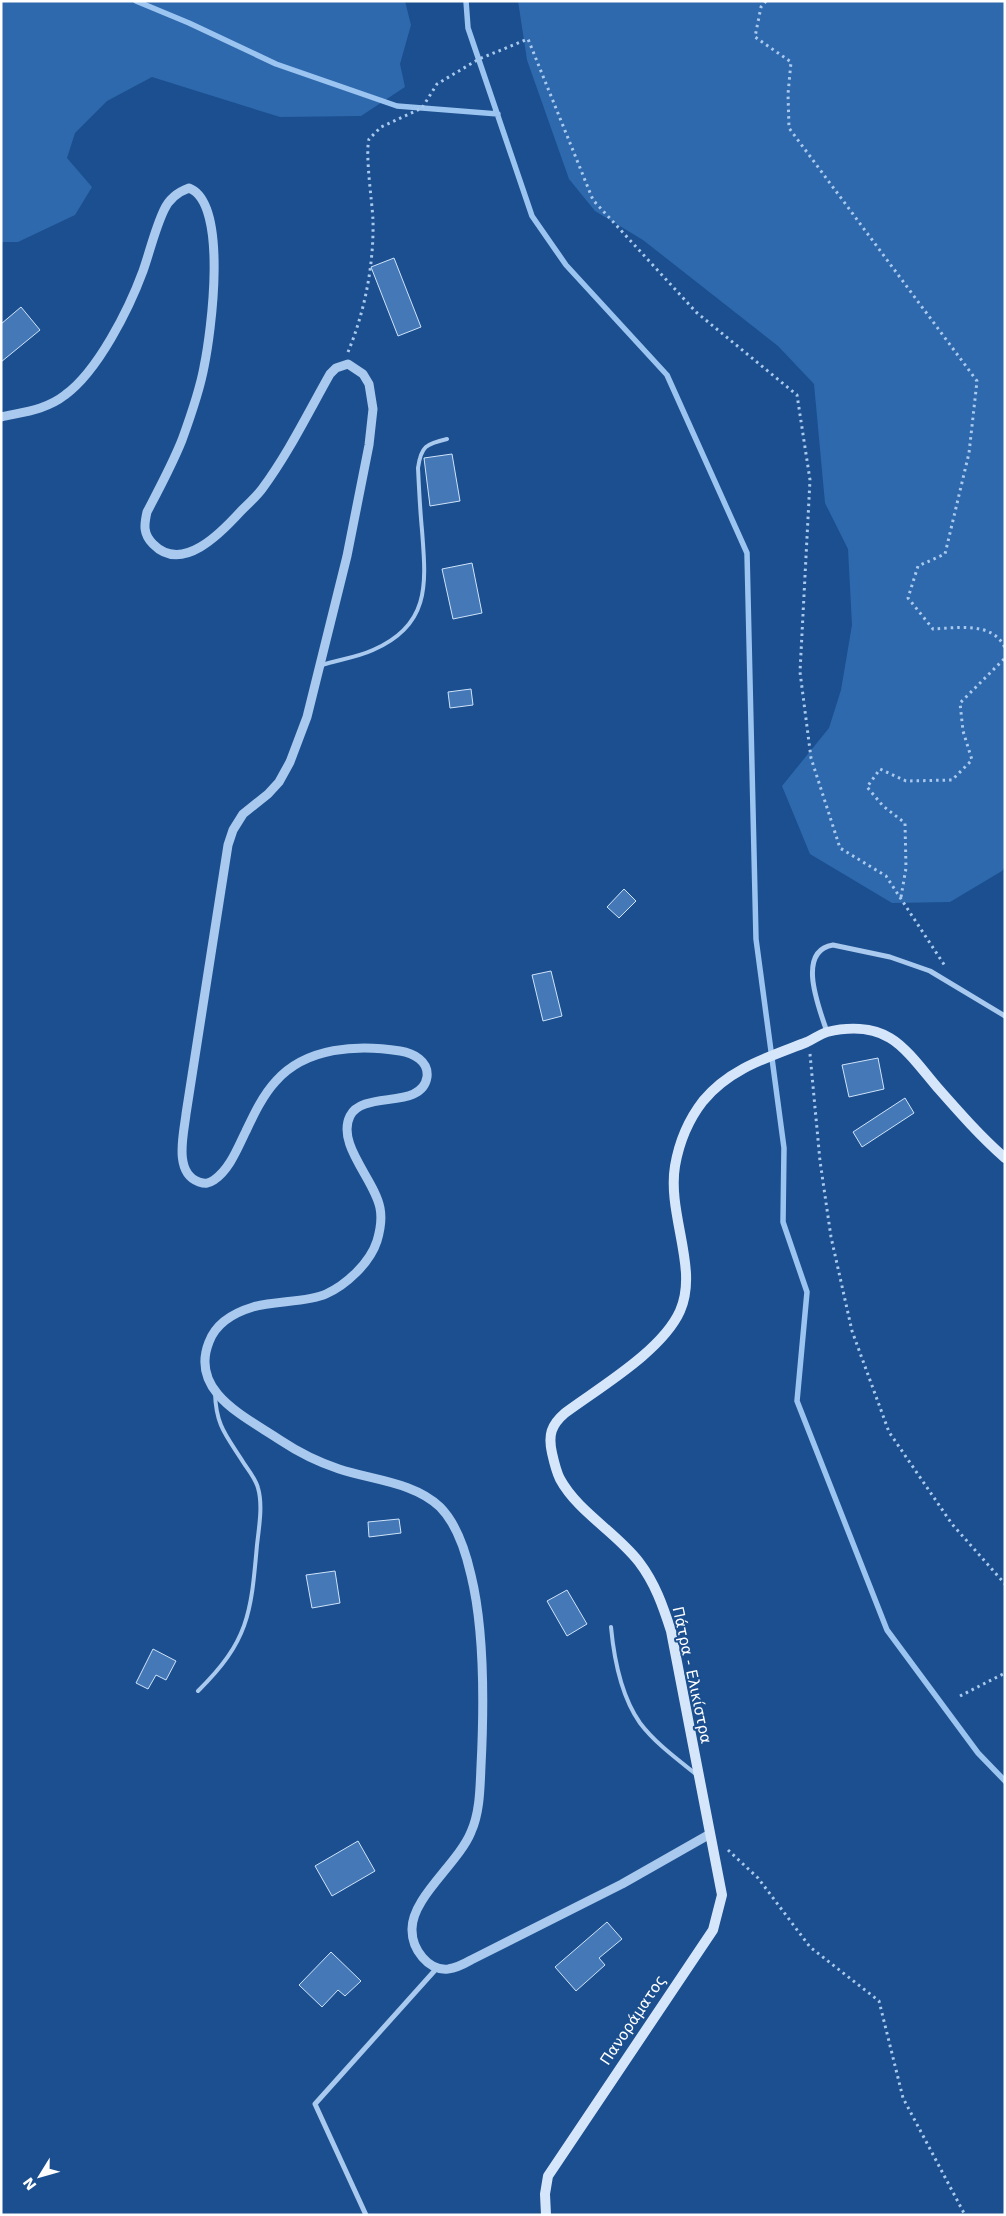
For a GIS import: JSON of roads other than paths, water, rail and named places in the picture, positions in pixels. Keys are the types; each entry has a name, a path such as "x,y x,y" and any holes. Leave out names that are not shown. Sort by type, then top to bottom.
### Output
{"main road":[{"name":"Πάτρα - Ελικίστρα","path":"710,1834 671,1631 652,1580 623,1543 583,1507 560,1478 551,1448 550,1432 555,1422 565,1413 658,1343 671,1327 681,1310 686,1290 686,1265 676,1220 674,1198 674,1169 678,1150 688,1125 703,1102 718,1086 744,1066 827,1032 867,1030 892,1039 918,1064 976,1132 1005,1158"},
{"name":"Πανοράματος","path":"546,2215 545,2194 548,2176 552,2167 713,1930 722,1895 710,1834"}],"street":[{"path":"1,417 35,410 49,404 65,396 86,376 113,334 142,274 164,210 177,194 189,188 200,196 209,218 213,234 215,273 204,367 182,440 147,512 144,524 145,533 152,543 163,552 172,554 185,554 206,544 228,526 262,490 330,374 343,364 355,367 363,374 369,384 372,409 369,444 347,556 307,717 290,762 278,782 268,794 243,814 233,830 228,845 186,1114 182,1153 183,1165 192,1178 200,1182 207,1183 214,1180 233,1156 257,1107 276,1080 305,1059 324,1052 342,1049 411,1052 422,1062 428,1074 418,1091 409,1096 363,1104 353,1110 348,1120 347,1132 350,1145 380,1206 377,1244 361,1267 342,1285 323,1296 248,1308 224,1320 211,1336 205,1353 206,1377 215,1392 226,1404 290,1447 337,1469 412,1490 441,1508 454,1528 471,1574 477,1614 481,1643 483,1733 479,1792 472,1830 455,1860 420,1901 413,1919 412,1932 416,1947 428,1963 437,1968 453,1968 483,1955 622,1884 710,1834"},
{"path":"827,1032 812,984 812,970 816,955 826,946 850,948 890,957 930,971 1005,1016"},
{"path":"366,2215 315,2104 437,1968"}],"lane":[{"path":"319,666 373,651 390,642 412,620 418,610 426,581 418,468 420,454 426,446 447,439"},
{"path":"198,1691 217,1672 228,1657 246,1624 252,1596 260,1503 258,1488 218,1421 215,1392"},
{"path":"611,1627 614,1652 628,1700 640,1723 659,1743 699,1776"}],"waterway":[{"path":"136,1 189,23 276,64 397,106 498,114"},
{"path":"466,1 468,28 532,216 566,265 667,375 747,553 756,939 784,1148 783,1222 807,1292 797,1401 887,1630 978,1753 1005,1781"}]}
